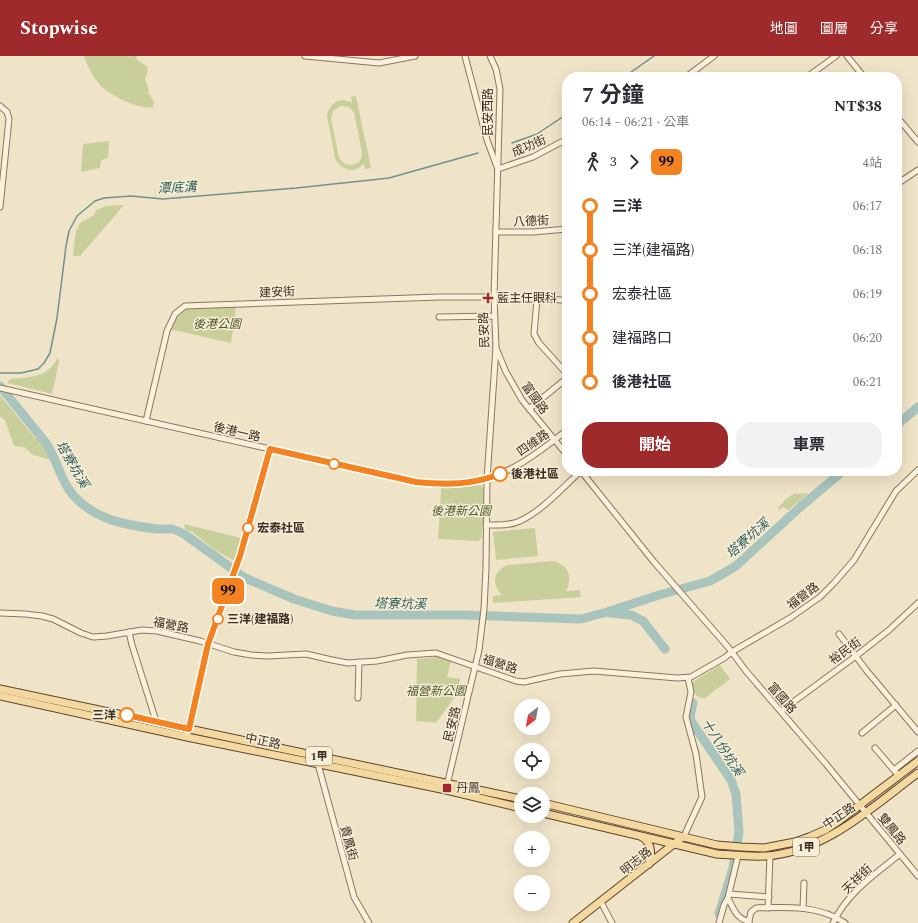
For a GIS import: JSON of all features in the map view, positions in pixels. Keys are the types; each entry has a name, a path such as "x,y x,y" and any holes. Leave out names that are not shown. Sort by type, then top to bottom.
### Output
{"main road":[{"name":"中正路","path":"0,688 156,721 447,787 514,806"},
{"name":"中正路","path":"0,696 318,764 514,798"},
{"name":"中正路","path":"684,836 717,845 741,847 764,848 795,842 825,830 918,761"},
{"name":"中正路","path":"738,856 770,856 787,853 810,846 832,836 918,773"},
{"name":"1甲","path":"550,805 684,836"},
{"name":"1甲","path":"550,815 674,844 738,856"},
{"path":"638,835 645,839 649,844 651,856 649,864"},
{"name":"明志路","path":"573,923 684,836"}],"street":[{"path":"305,56 379,62 415,56"},
{"path":"352,56 358,61"},
{"name":"民安路","path":"447,787 476,667 481,640 486,568 487,479 496,347 494,297 498,169 487,140 465,56"},
{"name":"民安西路","path":"490,56 496,69 500,89 498,169"},
{"path":"693,72 714,56"},
{"path":"814,72 836,56"},
{"path":"847,56 860,72"},
{"path":"0,106 7,112 9,119 0,207"},
{"path":"902,123 918,142"},
{"name":"成功街","path":"498,169 533,157 562,142"},
{"path":"902,181 918,170"},
{"name":"八德街","path":"496,232 533,232 562,229"},
{"name":"建安街","path":"146,421 167,331 175,314 185,306 439,297 494,297 562,300"},
{"path":"537,299 534,334 539,343 562,368"},
{"path":"439,318 494,316"},
{"name":"富國路","path":"496,347 512,384 529,409 562,449"},
{"path":"529,409 562,382"},
{"name":"後港一路","path":"0,388 416,482 465,484 487,479"},
{"name":"四維路","path":"487,479 512,469 524,462 562,434"},
{"path":"188,737 208,644 239,560 270,449"},
{"name":"福營路","path":"0,613 42,616 53,619 81,633 93,637 142,630 157,631 234,652 251,655 268,656 306,654 348,663 377,661 436,653 516,681 524,682 560,674 594,670 688,678 790,618 820,597 854,560 896,491 918,470"},
{"path":"486,525 503,525 519,521 530,515 575,476"},
{"name":"富國路","path":"585,476 664,573 866,812"},
{"name":"裕民街","path":"780,711 856,656 889,630 918,603"},
{"path":"129,632 156,721"},
{"path":"839,634 918,732"},
{"path":"358,698 359,662"},
{"path":"684,836 702,797 696,754 686,717 691,692 688,678"},
{"path":"862,733 896,705"},
{"path":"875,748 898,776"},
{"path":"894,770 918,751"},
{"name":"貴鳳街","path":"318,764 354,897 369,923"},
{"name":"雙鳳路","path":"866,812 918,876"},
{"name":"天祥街","path":"833,923 852,895 900,854"},
{"path":"719,923 728,896 738,856"},
{"path":"768,908 770,856"},
{"path":"803,908 804,883"},
{"path":"728,896 769,897"},
{"path":"728,896 740,919 749,922 749,916 756,908 803,908 836,917 845,923"},
{"path":"601,902 612,923"}],"green space":[{"path":"84,56 137,56 136,59 148,67 145,79 149,90 148,93 154,101 153,107 141,107 118,98 105,90 93,76"},
{"path":"356,96 371,168 365,169 364,163 356,169 348,170 341,166 335,158 327,116 328,111 333,104 339,101 343,100 352,103 351,97","holes":["341,106 349,107 354,112 362,152 359,162 353,165 345,164 339,158 331,118 334,110"]},
{"path":"109,141 108,158 101,160 100,168 81,172 83,144"},
{"path":"124,205 80,256 73,256 76,231 80,223 94,215 96,210 106,206"},
{"name":"後港公園","path":"236,307 231,343 169,329 176,318 186,309"},
{"path":"58,357 59,362 52,394 8,383 10,379 31,377 44,373 54,364"},
{"path":"0,395 36,439 39,436 55,461 33,455 24,447 14,446 5,420 0,417"},
{"name":"後港新公園","path":"481,485 484,490 482,537 479,541 438,539 441,488"},
{"path":"795,493 808,494 788,510 783,507 780,510 778,508 786,499"},
{"path":"184,524 241,538 235,561 215,550 192,532 185,529"},
{"path":"535,528 538,556 496,560 493,532"},
{"path":"554,561 563,566 568,573 569,581 566,591 580,590 581,597 493,603 493,596 502,595 496,587 495,578 502,568 507,565"},
{"name":"福營新公園","path":"437,657 451,661 447,677 460,679 457,694 436,723 416,721 417,659"},
{"path":"720,665 730,679 705,698 700,698 695,694 691,683"}],"waterway":[{"name":"潭底溝","path":"631,72 654,56"},
{"name":"潭底溝","path":"512,143 537,134 562,117"},
{"name":"潭底溝","path":"0,373 21,373 38,369 50,353 57,318 69,231 77,216 95,201 104,198 131,196 163,199 296,188 389,178 478,153"},
{"name":"塔寮坑溪","path":"0,386 46,443 73,495 91,510 101,516 122,523 157,529 176,530 184,534 245,578 294,599 332,611 355,615 465,615 581,619 607,612 659,595 710,581 736,566 798,509 837,476"},
{"name":"塔寮坑溪","path":"902,421 918,407"},
{"name":"十八份坑溪","path":"610,613 631,615 643,621 665,649"},
{"name":"十八份坑溪","path":"693,703 690,716 691,721 731,780 736,794 739,832 733,868 719,914"}],"bus line":[{"name":"99","path":"127,715 189,729 208,644 240,556 270,449 416,482 465,484 487,479 500,474"}],"place":[{"name":"藍主任眼科","path":"488,298"},
{"name":"後港社區","path":"500,474"},
{"name":"宏泰社區","path":"248,528"},
{"name":"三洋(建福路)","path":"218,619"},
{"name":"三洋","path":"127,715"},
{"name":"丹鳳","path":"447,788"}]}
